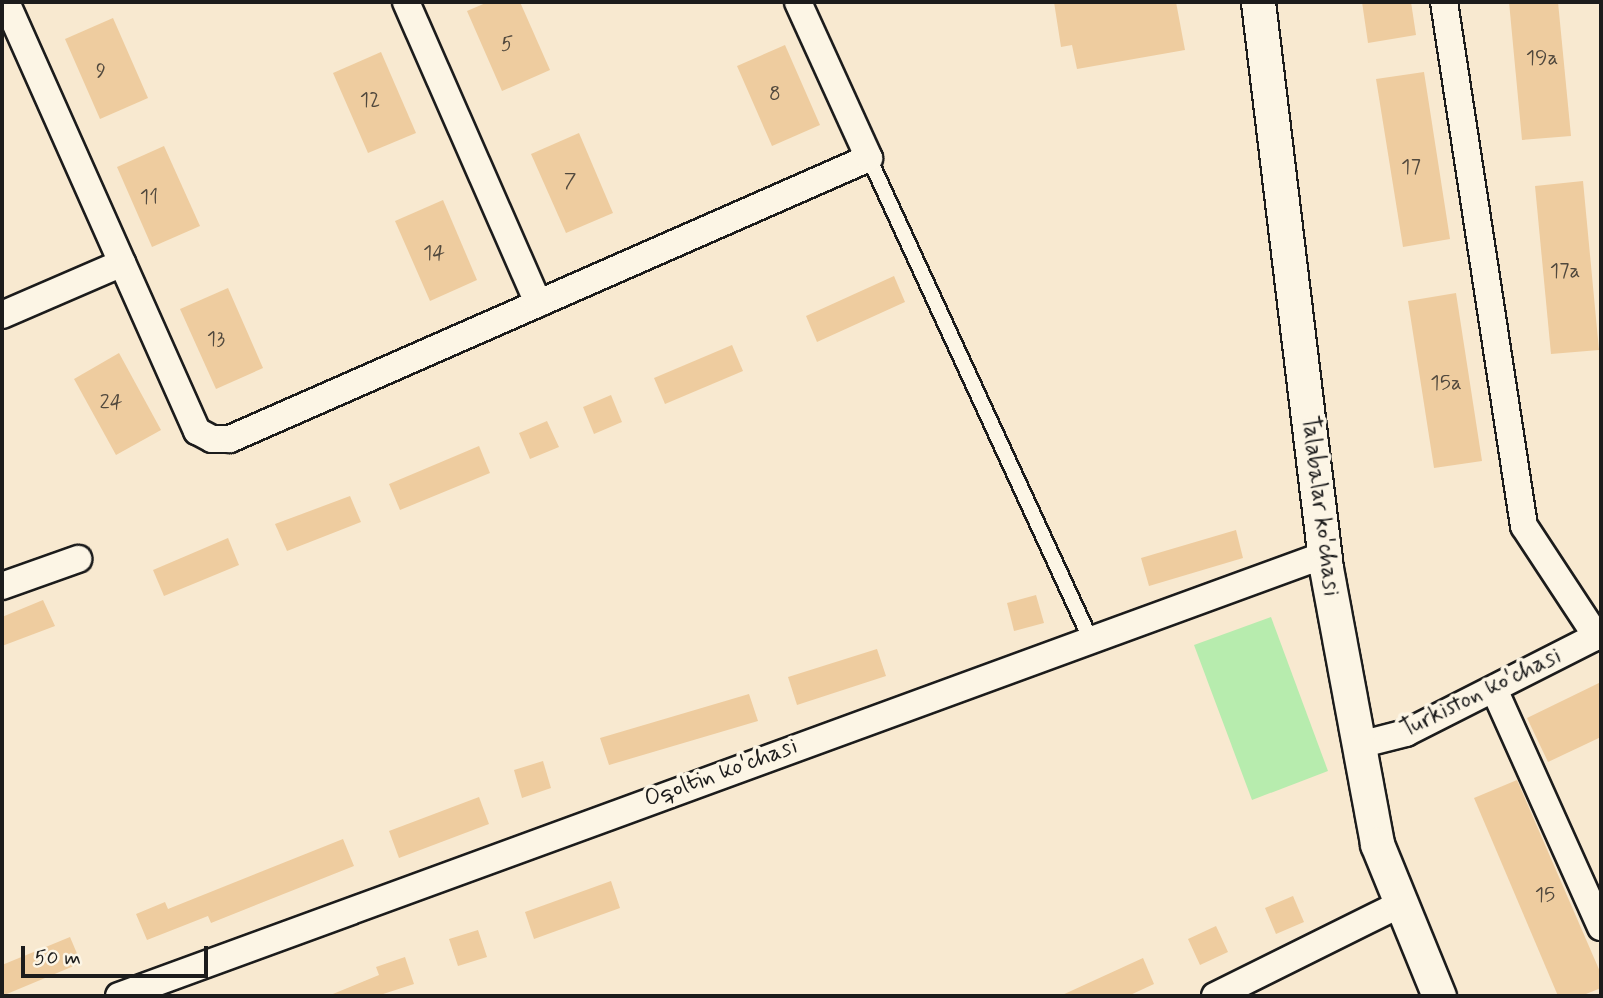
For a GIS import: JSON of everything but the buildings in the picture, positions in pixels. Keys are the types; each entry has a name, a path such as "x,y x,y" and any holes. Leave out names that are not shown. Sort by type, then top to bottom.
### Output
{"street":[{"path":"6,2 197,431 212,439 230,439 869,158 798,2"},
{"path":"406,2 538,303"},
{"name":"Talabalar ko'chasi","path":"1258,2 1324,555 1377,844 1398,905 1439,996"},
{"path":"1444,2 1524,526 1599,635"},
{"path":"2,315 122,263"},
{"name":"Oqoltin ko'chasi","path":"119,996 1090,638 1324,555"},
{"path":"2,586 78,559"},
{"name":"Turkiston ko'chasi","path":"1359,746 1406,733 1599,635"},
{"path":"1494,689 1601,928"},
{"path":"1215,996 1398,905"}],"lane":[{"path":"869,158 1090,638"}],"green space":[{"path":"1271,617 1328,771 1252,800 1194,645"}]}
